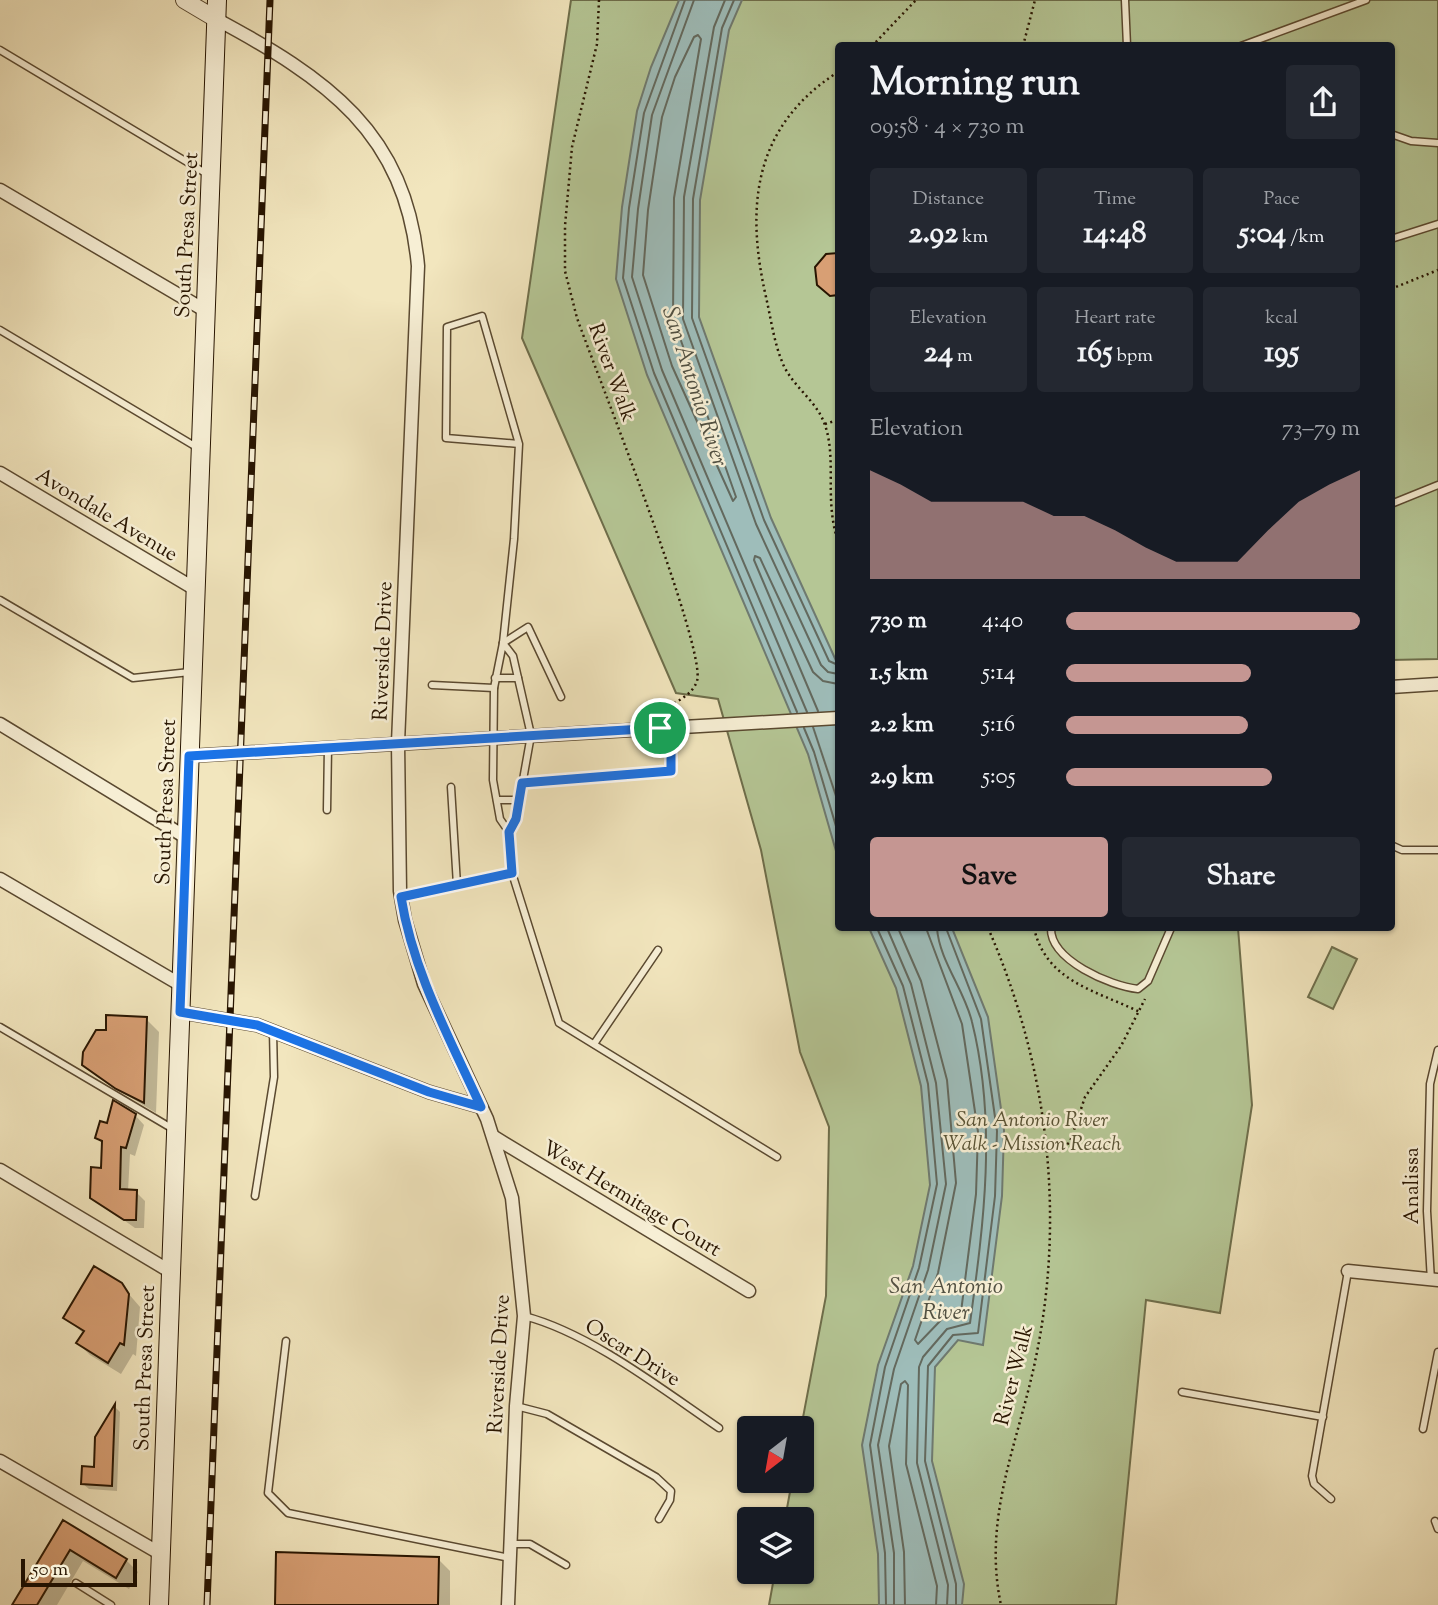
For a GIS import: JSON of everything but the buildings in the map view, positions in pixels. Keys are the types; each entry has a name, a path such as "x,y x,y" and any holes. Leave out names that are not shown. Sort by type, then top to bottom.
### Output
{"main road":[{"name":"South Presa Street","path":"159,1605 174,1130 217,0"}],"street":[{"path":"184,0 216,19"},
{"name":"Riverside Drive","path":"216,19 296,65 343,103 388,158 411,213 418,266 398,743 401,897 405,920 425,984 494,1137 512,1198 524,1316 516,1406 508,1605"},
{"path":"0,190 205,311"},
{"name":"Avondale Avenue","path":"0,473 195,589"},
{"path":"1395,687 1438,684"},
{"path":"189,756 835,719"},
{"path":"0,724 187,838"},
{"path":"0,879 181,985"},
{"path":"180,1012 231,1019 273,1031 429,1092 481,1107"},
{"name":"West Hermitage Court","path":"494,1137 749,1291"},
{"path":"0,1170 171,1272"},
{"path":"1348,1271 1434,1281"},
{"path":"0,1461 161,1554"}],"lane":[{"path":"1125,0 1127,42"},
{"path":"1252,42 1366,0"},
{"path":"0,50 212,177"},
{"path":"1395,135 1419,143 1438,143"},
{"path":"1395,238 1438,223"},
{"path":"519,443 446,438 447,327 482,316 519,443 514,539 503,643 494,688 493,780 500,819 509,832 512,873 559,1023 777,1157"},
{"path":"0,330 200,449"},
{"path":"1395,502 1438,485"},
{"path":"0,600 133,678 192,672"},
{"path":"503,643 528,627 561,697"},
{"path":"503,643 513,656 531,736 516,819 509,832"},
{"path":"495,678 518,678"},
{"path":"432,685 494,688"},
{"path":"522,783 671,771 671,745 660,728"},
{"path":"327,810 328,747"},
{"path":"451,787 457,885"},
{"path":"497,800 518,800"},
{"path":"1395,847 1402,850 1438,850"},
{"path":"401,897 512,873"},
{"path":"1051,931 1051,938 1062,955 1120,987 1138,989 1148,981 1170,931"},
{"path":"594,1044 657,950"},
{"path":"0,1027 174,1130"},
{"path":"255,1196 274,1077 273,1031"},
{"name":"Analissa","path":"1434,1281 1427,1211 1430,1084 1438,1050"},
{"path":"1331,1499 1314,1484 1312,1476 1348,1271"},
{"name":"Oscar Drive","path":"524,1316 550,1323 582,1340 719,1428"},
{"path":"286,1342 268,1493 288,1513 510,1558"},
{"path":"1423,1429 1438,1352"},
{"path":"1182,1392 1323,1417"},
{"path":"516,1406 547,1414 656,1477 671,1491 670,1500 659,1518"},
{"path":"1434,1521 1438,1530"},
{"path":"510,1544 530,1544 566,1565"},
{"path":"76,1583 111,1605"}],"path":[{"name":"River Walk","path":"599,0 597,44 572,147 565,271 577,318 687,620 698,678 691,692 661,710 660,728"},
{"path":"877,42 916,0"},
{"path":"1024,42 1035,0"},
{"path":"835,74 801,100 777,131 763,169 755,226 759,267 782,361 791,380 814,406 825,424 830,447 829,501 835,528"},
{"path":"1395,287 1438,270"},
{"path":"825,424 835,421"},
{"name":"River Walk","path":"989,931 1011,985 1028,1042 1047,1151 1051,1224 1048,1282 1036,1360 997,1508 995,1546 1001,1605"},
{"path":"1047,1151 1061,1149 1070,1142 1085,1097 1140,1012 1148,981"}],"green space":[{"name":"San Antonio River Walk - Mission Reach","path":"571,0 1438,0 1438,659 1395,660 1395,42 835,42 835,931 1238,931 1252,1105 1220,1313 1146,1300 1116,1605 769,1605 773,1584 814,1584 814,1507 787,1507 790,1493 814,1493 814,1416 803,1416 826,1296 829,1127 800,1052 761,850 718,699 676,693 522,338"},
{"path":"1332,947 1357,959 1333,1009 1308,997"}],"water":[{"name":"San Antonio River","path":"679,0 742,0 729,30 700,200 699,317 771,518 835,658 835,848 808,754 647,375 616,279 622,207 637,111 651,67"},
{"name":"San Antonio River","path":"870,931 953,931 988,1017 1004,1130 1002,1196 983,1345 958,1340 935,1367 932,1461 964,1584 962,1605 879,1605 878,1554 862,1445 878,1365 913,1266 930,1185 921,1086 896,988"}],"railway":[{"path":"207,1605 270,0"}],"route":[{"path":"660,728 671,745 671,771 522,783 516,819 509,832 512,873 401,897 405,920 425,984 481,1107 429,1092 257,1025 180,1012 189,756 660,728"}]}
